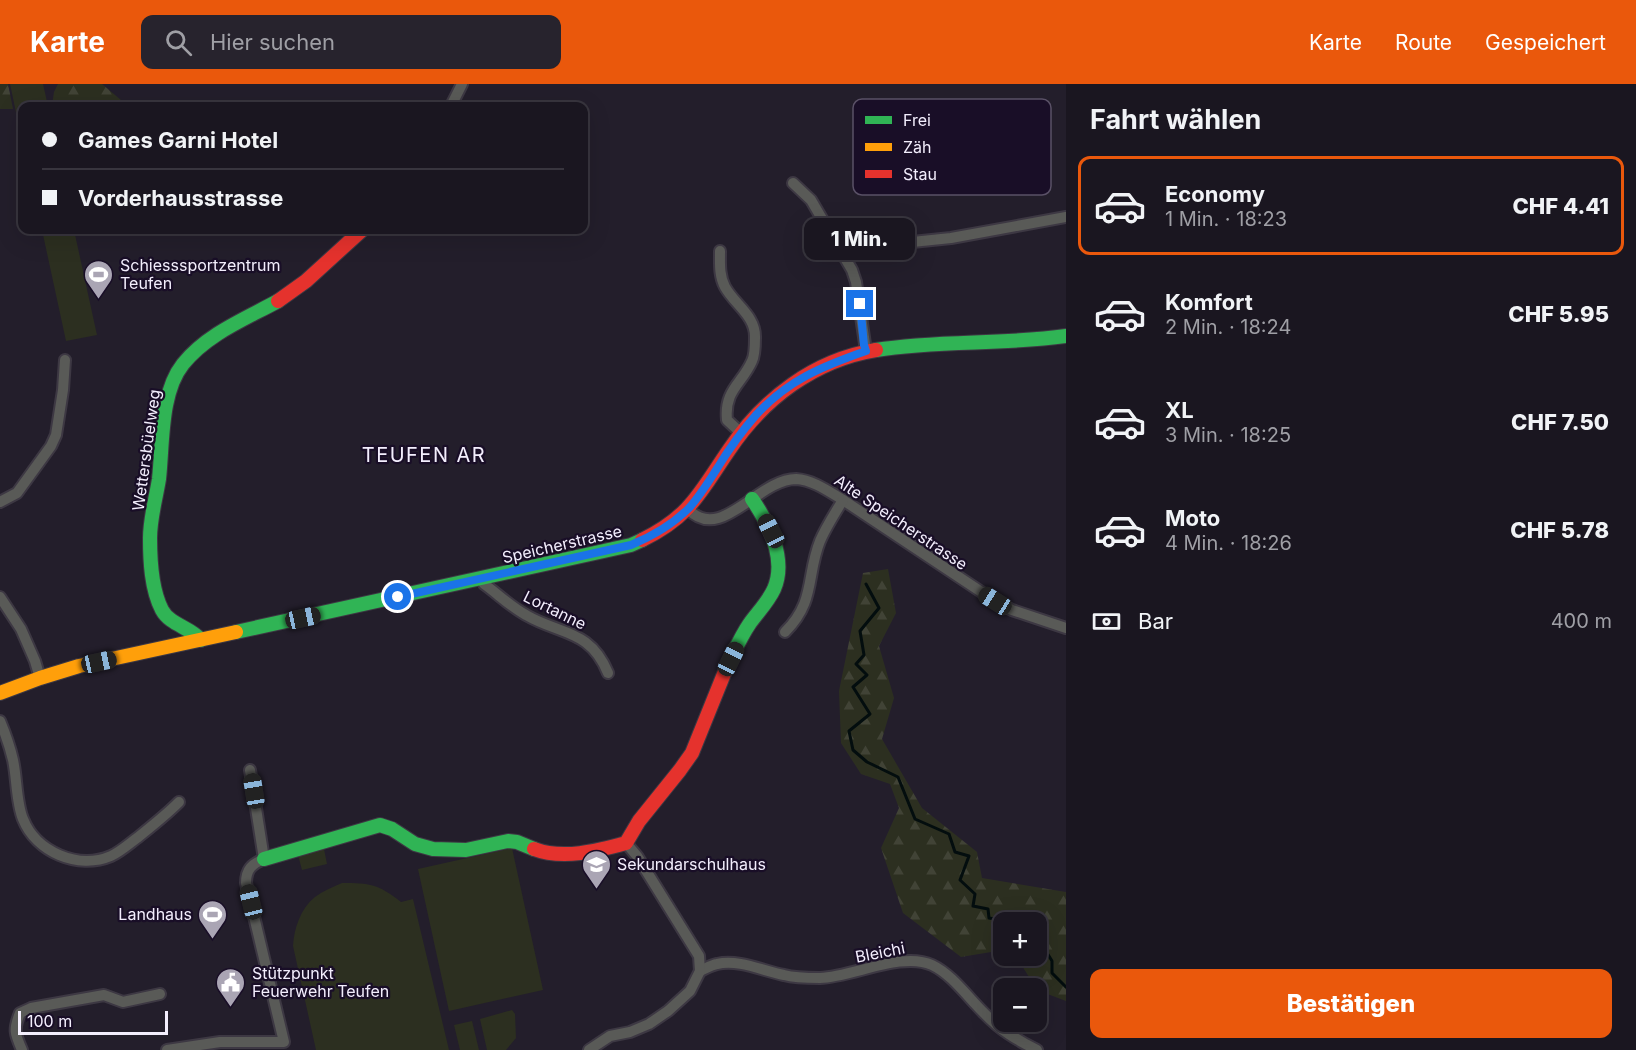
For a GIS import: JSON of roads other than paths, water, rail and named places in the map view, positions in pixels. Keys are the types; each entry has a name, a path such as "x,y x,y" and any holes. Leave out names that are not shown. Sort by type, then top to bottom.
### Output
{"street":[{"path":"454,102 462,84"},
{"path":"793,183 811,201 852,270 856,282 866,351"},
{"path":"830,231 841,225 881,242 909,243 1066,216"},
{"name":"Wettersbüelweg","path":"201,640 196,633 169,618 165,613 154,583 150,552 165,406 172,381 190,355 230,326 269,306 297,288 358,234"},
{"path":"720,251 720,271 725,287 753,322 755,336 753,360 731,394 726,408 727,420 741,433"},
{"name":"Speicherstrasse","path":"0,693 79,666 631,545 660,531 687,509 700,495 741,433 766,405 804,376 830,363 866,351 893,346 1066,336"},
{"path":"0,502 17,493 51,446 56,435 65,360"},
{"name":"Alte Speicherstrasse","path":"687,509 702,519 714,520 732,513 768,487 782,481 795,479 819,485 995,601 1012,610 1066,628"},
{"path":"167,1050 220,1042 284,1042 246,883 246,874 253,864 264,859 380,825 398,832 419,846 453,850 514,841 543,852 577,854 596,852 626,843 634,828 677,776 697,745 710,706 738,644 750,623 771,596 776,583 775,544 771,531 752,499"},
{"path":"785,632 802,610 820,541 843,500"},
{"name":"Lortanne","path":"483,579 484,584 528,616 566,631 591,646 608,673"},
{"path":"0,597 21,629 40,678"},
{"path":"0,721 13,759 24,823 39,843 64,858 94,860 111,856 127,846 179,802"},
{"path":"250,770 264,859"},
{"path":"589,1050 610,1036 630,1032 649,1024 668,1011 690,992 700,971 699,956 637,856 626,843"},
{"name":"Bleichi","path":"700,971 716,964 730,963 786,976 820,978 845,975 892,962 910,960 931,964 947,976 1005,1032 1037,1050"},
{"path":"22,1050 15,1034 15,1023 20,1013 31,1008 104,995 123,1002 160,994"}],"waterway":[{"path":"866,584 879,608 860,631 864,655 856,664 867,675 853,687 870,714 849,731 853,750 867,762 898,777 915,819 949,834 955,852 969,856 960,880 975,894 973,906 988,909 989,918 993,919"},
{"path":"1047,953 1052,961 1052,973 1066,987"}],"place":[{"name":"Schiesssportzentrum Teufen","path":"99,300"},
{"name":"Sekundarschulhaus","path":"596,890"},
{"name":"Landhaus","path":"213,940"},
{"name":"Stützpunkt Feuerwehr Teufen","path":"231,1008"}],"district":[{"name":"TEUFEN AR","path":"424,455"}]}
